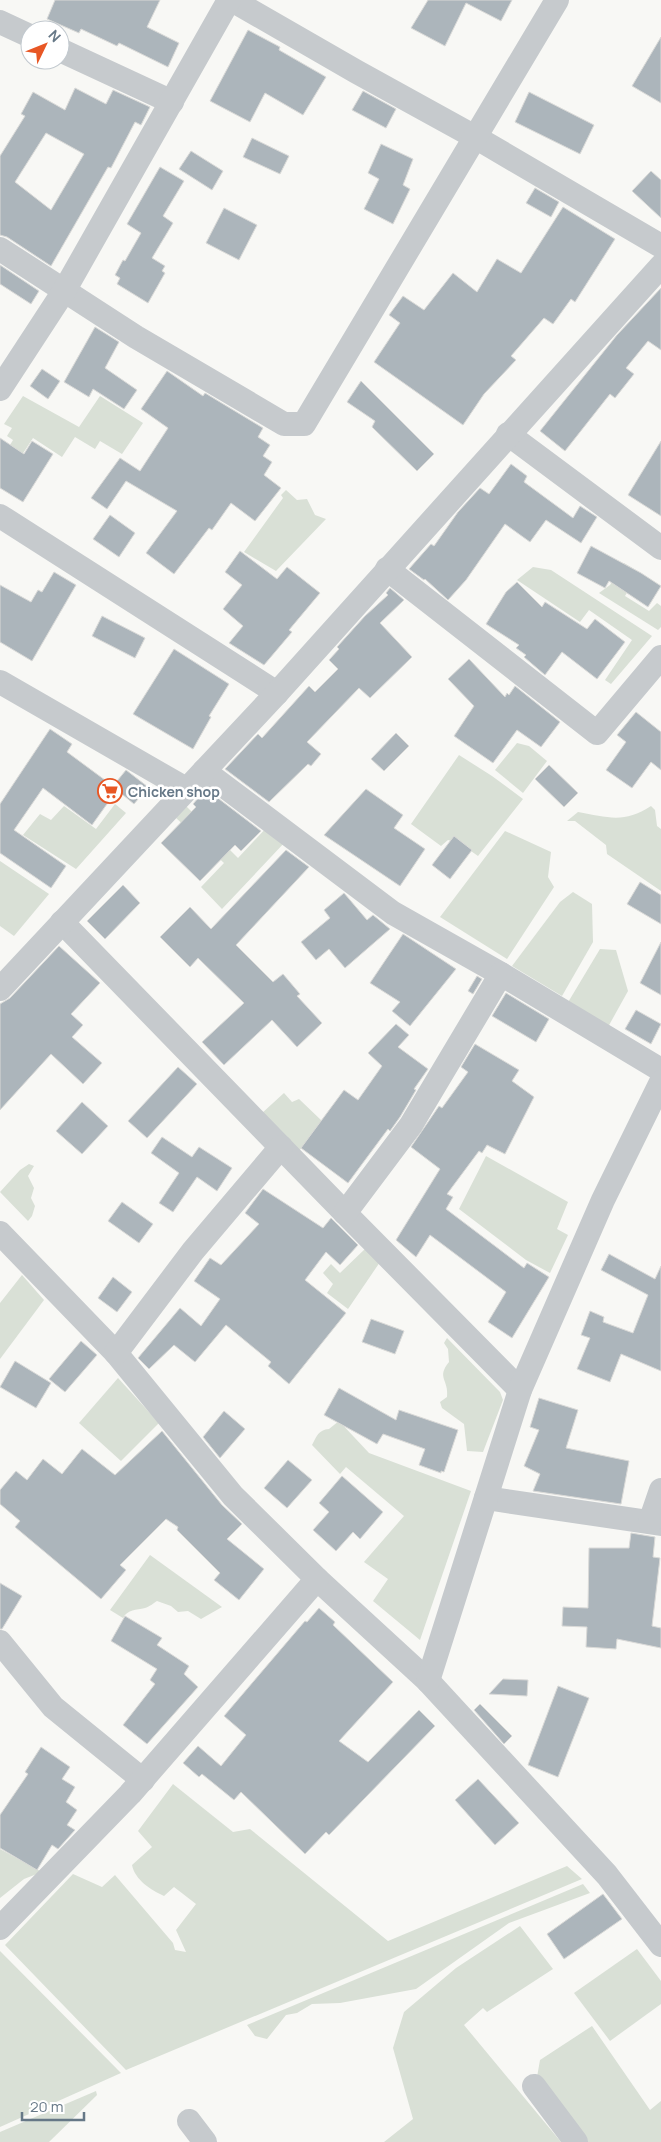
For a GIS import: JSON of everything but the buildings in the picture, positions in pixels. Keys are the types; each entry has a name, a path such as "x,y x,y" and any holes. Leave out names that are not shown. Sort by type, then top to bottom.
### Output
{"street":[{"path":"0,389 64,291 231,0 475,137 661,246"},
{"path":"0,249 136,337 284,424 304,424 557,0"},
{"path":"0,22 20,31"},
{"path":"70,55 172,102"},
{"path":"0,989 8,964 62,922 277,694 508,434 661,266"},
{"path":"508,434 661,548"},
{"path":"0,516 277,694"},
{"path":"387,569 597,733 661,656"},
{"path":"0,682 186,789"},
{"path":"204,771 393,913 501,974 661,1070"},
{"path":"62,922 520,1390"},
{"path":"345,1213 411,1125 501,974"},
{"path":"428,1681 520,1390 604,1200 661,1082"},
{"path":"116,1353 193,1251 281,1147"},
{"path":"0,1233 116,1353 232,1496 317,1579 428,1681 607,1875 661,1945"},
{"path":"486,1498 655,1523 661,1490"},
{"path":"0,1928 143,1780 317,1579"},
{"path":"0,1642 53,1707 143,1780"},
{"path":"534,2086 576,2142"},
{"path":"189,2121 205,2142"}],"shaded area":[{"path":"23,396 79,427 100,396 143,423 122,454 100,441 95,449 75,437 62,457 33,438 1,487 0,462 13,440 7,436 12,428 4,424"},
{"path":"286,490 297,500 307,499 315,515 326,519 276,571 244,552 283,498 281,495"},
{"path":"624,563 639,572 625,596 649,611 657,603 661,606 661,627 658,630 599,593 610,585"},
{"path":"533,567 551,570 652,636 611,684 605,680 632,640 589,610 580,622 517,580"},
{"path":"517,743 529,746 547,761 523,793 495,770"},
{"path":"459,755 523,799 478,856 461,844 448,840 441,846 411,824"},
{"path":"115,804 126,813 76,869 23,835 40,814 51,820 64,806 96,829"},
{"path":"186,806 238,858 268,826 286,841 222,909 201,887 224,863 175,817"},
{"path":"651,806 655,810 657,826 661,829 661,891 607,854 606,845 575,821 567,821 578,812 615,818 641,812"},
{"path":"505,831 551,852 548,877 554,887 507,959 440,917"},
{"path":"0,861 49,894 14,936 0,926"},
{"path":"573,892 592,904 593,942 562,996 512,966 560,902"},
{"path":"600,949 616,950 628,991 608,1027 567,1004"},
{"path":"284,1093 292,1102 299,1099 322,1121 299,1151 261,1114"},
{"path":"486,1156 568,1202 557,1229 568,1235 550,1273 526,1260 459,1209"},
{"path":"29,1164 34,1166 28,1176 34,1188 31,1198 35,1206 32,1216 28,1221 0,1192 20,1170"},
{"path":"366,1248 380,1262 348,1309 327,1293 333,1284 323,1273 331,1264 340,1273"},
{"path":"22,1275 44,1300 0,1359 0,1303"},
{"path":"447,1338 500,1392 503,1400 483,1452 467,1451 464,1424 442,1408 440,1402 447,1397 443,1372 449,1362 448,1349 444,1343"},
{"path":"118,1378 159,1423 121,1461 79,1423"},
{"path":"339,1421 369,1453 471,1491 420,1640 373,1601 388,1579 364,1562 404,1516 346,1467 340,1474 312,1445 320,1432 329,1429"},
{"path":"150,1555 222,1607 201,1619 188,1611 178,1612 171,1606 157,1601 147,1607 130,1611 123,1618 110,1610"},
{"path":"173,1784 233,1832 250,1829 388,1941 567,1866 582,1879 126,2070 5,1945 73,1874 102,1887 115,1875 173,1943 175,1950 186,1952 176,1930 196,1904 174,1887 164,1896 154,1891 140,1880 132,1865 152,1847 138,1831"},
{"path":"0,1849 42,1872 24,1879 0,1898"},
{"path":"583,1884 590,1893 509,1923 416,1989 340,2003 312,2004 297,2013 286,2015 267,2039 255,2036 247,2025"},
{"path":"520,1926 553,1969 487,2012 483,2008 464,2025 561,2142 384,2142 413,2119 393,2048 404,2012 456,1968"},
{"path":"637,1949 661,1981 661,2004 610,2041 574,1993"},
{"path":"0,1951 121,2073 0,2127"},
{"path":"592,2026 650,2110 661,2101 661,2142 585,2142 537,2077 540,2060"},
{"path":"96,2091 97,2095 49,2142 0,2142 0,2132"}],"place":[{"name":"Chicken shop","path":"110,791"}]}
